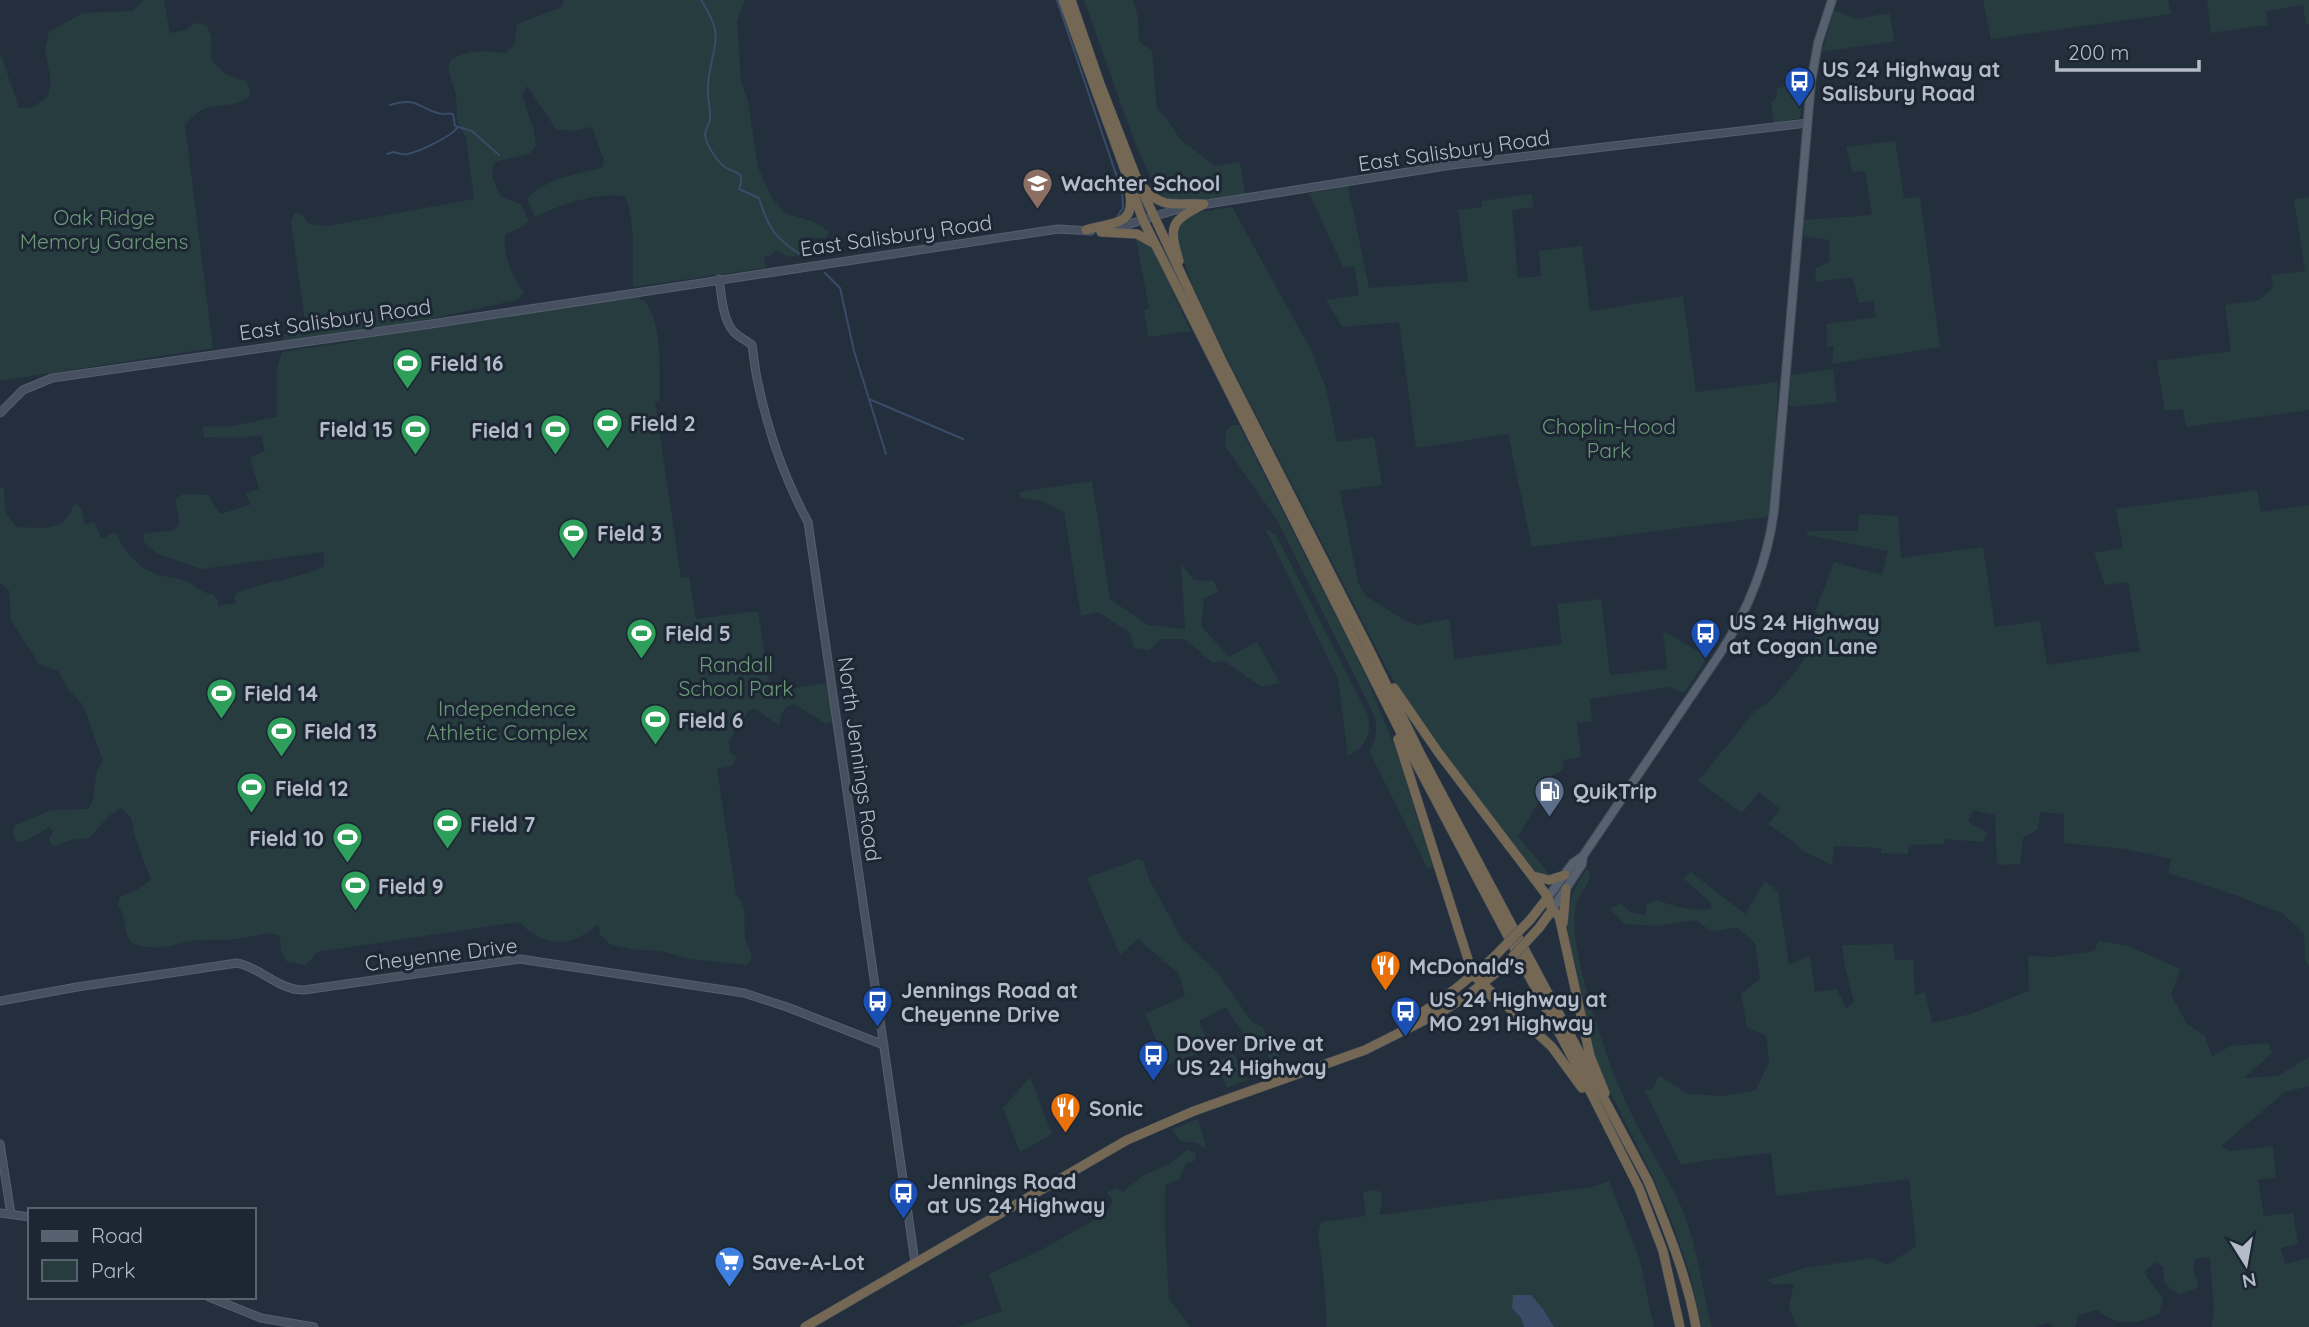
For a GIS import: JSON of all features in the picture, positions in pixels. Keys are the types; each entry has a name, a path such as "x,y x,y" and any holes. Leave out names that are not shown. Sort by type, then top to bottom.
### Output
{"highway":[{"path":"1063,0 1122,166 1158,252 1381,695 1639,1188 1664,1251 1680,1327"},
{"path":"1072,0 1100,84 1138,182 1184,283 1420,753 1648,1181 1667,1230 1696,1327"},
{"path":"1086,230 1116,223 1128,213 1130,198 1122,166"},
{"path":"1138,182 1157,201 1165,204 1204,204"},
{"path":"1184,283 1172,228 1183,215 1204,204"},
{"path":"1101,232 1141,235 1150,240 1158,252"},
{"path":"1365,640 1418,724 1548,897 1552,910 1559,916 1591,1056 1609,1109"},
{"path":"1381,695 1384,712 1401,745 1410,771 1468,960 1469,978"},
{"path":"1532,876 1549,880 1564,875"},
{"path":"1564,935 1566,889"},
{"path":"1410,1025 1419,1015 1493,958 1548,897"},
{"path":"805,1327 1142,1132 1365,1050 1410,1025 1428,1020 1467,996 1503,967 1552,910"},
{"path":"1469,978 1482,984 1552,1047 1610,1130"},
{"path":"1467,996 1497,998"}],"main road":[{"path":"1548,897 1564,875 1583,856 1728,641 1752,595 1764,562 1774,512 1807,123 1818,43 1832,0"},
{"path":"1552,910 1582,864 1583,856"}],"street":[{"name":"East Salisbury Road","path":"0,413 23,390 52,378 406,328 1058,229 1101,232 1182,207 1452,166 1807,123"},
{"name":"North Jennings Road","path":"719,279 725,316 734,331 752,345 763,405 791,492 808,522 915,1262"},
{"name":"Cheyenne Drive","path":"0,1001 237,963 249,965 287,988 304,990 520,959 744,993 884,1045"},
{"path":"0,1144 11,1214"},
{"path":"0,1213 28,1217"},
{"path":"214,1299 261,1318 314,1327"}],"green space":[{"name":"Oak Ridge Memory Gardens","path":"143,0 164,0 170,33 186,30 195,23 207,25 211,37 211,60 227,75 246,81 249,89 249,96 244,100 204,109 185,125 213,348 0,381 0,52 19,108 32,108 48,96 51,82 45,49 49,32 83,13 133,11"},
{"path":"564,0 745,0 737,21 741,81 748,101 758,167 771,197 785,213 817,223 829,232 826,238 814,238 801,255 787,257 777,250 770,256 764,256 766,268 633,287 632,230 625,196 579,200 535,217 527,199 534,192 561,178 602,168 604,160 592,127 571,131 556,129 527,86 522,95 536,146 529,154 494,162 492,177 501,197 521,204 529,221 505,234 509,265 524,293 517,300 421,321 285,343 283,335 302,329 305,321 291,223 294,213 301,214 309,224 327,226 474,199 466,139 457,119 456,95 448,69 450,61 470,52 506,53 514,45 517,24 562,7"},
{"path":"1084,0 1133,0 1138,18 1139,42 1152,50 1157,109 1180,139 1215,166 1240,162 1245,196 1171,202 1160,198 1135,143"},
{"path":"1983,0 2168,0 2171,14 1991,39"},
{"path":"2207,0 2309,0 2309,24 2306,25 2303,5 2266,11 2268,25 2211,33"},
{"path":"1834,10 1856,19 1889,13 1895,41 1822,52"},
{"path":"1804,84 1800,118 1774,123 1771,103 1777,97 1777,88"},
{"path":"1895,141 1904,198 1920,197 1940,347 1832,364 1834,346 1827,347 1827,324 1876,317 1873,301 1859,303 1852,277 1815,282 1816,268 1830,262 1829,240 1803,236 1804,220 1872,215 1865,171 1852,172 1846,147"},
{"name":"Choplin-Hood Park","path":"1348,186 1369,288 1468,281 1458,210 1482,207 1482,201 1532,194 1533,207 1512,210 1518,278 1541,276 1539,251 1582,246 1590,311 1683,296 1696,392 1778,382 1773,516 1532,547 1508,434 1416,448 1399,322 1342,327 1326,300 1359,295 1354,266 1343,267 1309,193"},
{"path":"2309,197 2309,410 2186,427 2183,409 2165,411 2157,361 2231,351 2225,305 2259,300 2273,288 2271,275 2305,271 2294,199"},
{"path":"1232,207 1311,350 1326,388 1337,442 1374,437 1382,485 1340,491 1358,583 1366,596 1407,622 1417,625 1449,619 1455,659 1562,644 1557,604 1601,599 1610,675 1667,669 1663,631 1708,657 1684,693 1669,687 1590,699 1592,721 1577,723 1581,757 1563,760 1563,770 1539,783 1537,805 1518,836 1549,874 1537,874 1531,869 1402,696 1216,337 1192,284 1175,237 1179,221 1195,213"},
{"path":"1136,239 1145,242 1153,251 1191,331 1148,337 1144,310 1149,308"},
{"name":"Independence Athletic Complex","path":"639,295 640,300 644,300 650,310 657,333 660,395 659,401 655,401 681,578 689,577 696,619 758,611 771,692 827,683 833,721 826,724 795,704 785,709 779,726 756,709 750,709 729,741 730,752 737,757 732,766 717,769 736,895 744,909 745,938 752,958 747,965 689,959 661,951 630,949 610,944 600,934 598,924 578,937 558,942 538,937 519,922 317,952 306,965 286,961 281,951 280,936 271,934 147,947 130,942 118,905 120,897 151,880 135,837 131,817 121,808 109,816 89,838 71,840 53,847 49,840 53,831 49,827 27,840 17,842 13,835 14,826 51,810 88,809 94,797 97,772 103,761 83,705 68,689 58,671 39,664 11,620 9,590 0,583 0,487 4,488 6,512 16,527 52,527 65,520 74,503 81,508 85,524 94,522 102,539 115,532 121,544 145,569 183,580 212,594 218,600 218,606 236,603 236,593 324,566 324,552 202,569 158,554 144,542 143,534 174,530 180,523 175,498 184,494 208,495 220,514 250,505 246,493 259,489 250,457 265,451 261,435 243,438 204,437 203,427 232,426 277,417 277,369 282,352 356,341 356,338"},
{"path":"1833,369 1837,402 1791,407 1789,405 1791,375"},
{"path":"1232,425 1239,425 1366,676 1395,747 1433,867 1428,869 1369,751 1376,734 1374,715 1277,520 1225,446 1226,431"},
{"path":"1092,481 1110,599 1148,625 1185,629 1181,564 1194,580 1214,581 1218,592 1204,598 1201,626 1229,657 1257,642 1280,683 1262,687 1224,661 1213,663 1185,639 1161,639 1149,650 1134,648 1130,633 1098,612 1081,616 1064,512 1042,501 1021,498 1019,492"},
{"path":"2257,490 2261,512 2309,505 2309,967 2305,960 2304,933 2282,913 2168,873 2171,859 2125,849 2064,843 2064,814 2040,812 2038,829 2023,838 2020,864 1997,865 1995,815 1973,810 1968,822 1987,832 1983,842 1945,839 1944,844 1909,845 1908,854 1881,853 1881,848 1834,846 1832,865 1803,851 1768,824 1780,809 1759,792 1742,813 1698,781 1755,711 1769,702 1799,668 1826,619 1815,612 1834,562 1882,575 1888,551 1807,535 1807,531 1858,531 1859,514 1898,516 1901,558 1983,547 1995,627 2040,621 2047,665 2140,651 2128,582 2105,585 2094,553 2123,548 2116,509"},
{"path":"1265,528 1276,535 1367,713 1367,739 1348,756 1338,679"},
{"path":"1138,859 1143,861 1150,881 1182,939 1218,973 1251,1021 1263,1028 1286,1069 1275,1072 1269,1057 1254,1035 1244,1035 1226,1007 1199,1021 1211,1049 1167,1065 1145,1014 1185,996 1179,974 1138,939 1120,955 1087,878"},
{"path":"1587,869 1590,877 1576,905 1574,924 1585,984 1600,1036 1619,1086 1677,1198 1687,1223 1712,1327 1702,1327 1691,1277 1672,1222 1595,1057 1567,928 1572,897"},
{"path":"1691,872 1745,914 1765,881 1778,892 1789,965 1810,956 1815,992 1837,989 1846,1009 1854,1002 1842,945 1893,944 1895,960 1913,960 1915,996 1925,992 1932,1023 1971,1014 2029,991 2028,956 2053,957 2095,951 2098,941 2128,946 2180,969 2171,995 2187,1024 2205,1036 2212,1057 2230,1046 2269,1043 2272,1053 2244,1078 2278,1076 2309,1057 2309,1086 2285,1092 2221,1146 2230,1151 2273,1146 2276,1177 2258,1180 2264,1216 2293,1213 2298,1244 2281,1248 2285,1264 2309,1258 2309,1327 2211,1327 2214,1313 2210,1257 2195,1259 2193,1268 2199,1287 2179,1295 2164,1283 2164,1268 2157,1262 2144,1272 2163,1297 2159,1314 2134,1322 2120,1322 2097,1310 2078,1315 2075,1327 2053,1327 2047,1323 2037,1327 1797,1327 1789,1307 1794,1283 1775,1285 1767,1280 1805,1268 1873,1258 1888,1265 1916,1246 1909,1179 1776,1196 1771,1153 1681,1165 1644,1089 1652,1090 1659,1075 1687,1094 1723,1096 1756,1090 1769,1061 1766,1036 1747,1027 1741,994 1760,979 1755,943 1737,927 1712,932 1696,920 1658,926 1625,924 1610,909 1620,903 1630,912 1645,915 1647,904 1658,900 1684,908 1711,908 1711,903 1683,878"},
{"path":"1233,1054 1248,1080 1227,1088 1216,1061"},
{"path":"1030,1077 1052,1134 1020,1152 1003,1108"},
{"path":"1198,1119 1205,1149 1197,1143 1180,1141 1173,1131"},
{"path":"1187,1150 1195,1152 1196,1160 1186,1164 1179,1179 1165,1185 1165,1232 1169,1299 1190,1327 957,1327 1002,1311 989,1274 1041,1250 1105,1214 1113,1201 1107,1193 1115,1188 1123,1192 1142,1176 1170,1164"},
{"path":"1609,1181 1639,1257 1654,1327 1554,1327 1543,1309 1512,1308 1521,1318 1524,1327 1327,1327 1319,1228 1321,1222 1366,1216 1363,1192 1381,1192 1379,1215 1592,1187"}],"water":[{"path":"1513,1295 1531,1295 1554,1327 1524,1327 1521,1318 1512,1308"}],"waterway":[{"path":"701,0 714,25 716,35 709,73 710,119 705,135 707,143 722,165 740,176 739,189 759,198 775,233 805,257"},
{"path":"1057,0 1122,192 1123,208 1117,217"},
{"path":"390,105 407,102 434,112 453,114 455,126 472,131 499,155"},
{"path":"387,154 408,154 420,150 458,127"},
{"path":"825,273 840,288 854,351 869,399 963,439"},
{"path":"869,399 886,454"}],"place":[{"name":"US 24 Highway at Salisbury Road","path":"1799,108"},
{"name":"Wachter School","path":"1038,210"},
{"name":"Field 16","path":"407,390"},
{"name":"Field 2","path":"607,450"},
{"name":"Field 15","path":"416,456"},
{"name":"Field 1","path":"556,457"},
{"name":"Field 3","path":"574,560"},
{"name":"Field 5","path":"642,660"},
{"name":"US 24 Highway at Cogan Lane","path":"1706,661"},
{"name":"Field 14","path":"221,720"},
{"name":"Field 6","path":"655,747"},
{"name":"Field 13","path":"281,758"},
{"name":"Field 12","path":"252,815"},
{"name":"QuikTrip","path":"1550,818"},
{"name":"Field 7","path":"447,851"},
{"name":"Field 10","path":"347,865"},
{"name":"Field 9","path":"355,913"},
{"name":"McDonald's","path":"1386,993"},
{"name":"Jennings Road at Cheyenne Drive","path":"878,1029"},
{"name":"US 24 Highway at MO 291 Highway","path":"1406,1038"},
{"name":"Dover Drive at US 24 Highway","path":"1153,1082"},
{"name":"Sonic","path":"1066,1135"},
{"name":"Jennings Road at US 24 Highway","path":"904,1220"},
{"name":"Save-A-Lot","path":"729,1289"}],"park label":[{"name":"Randall School Park","path":"736,676"}]}
